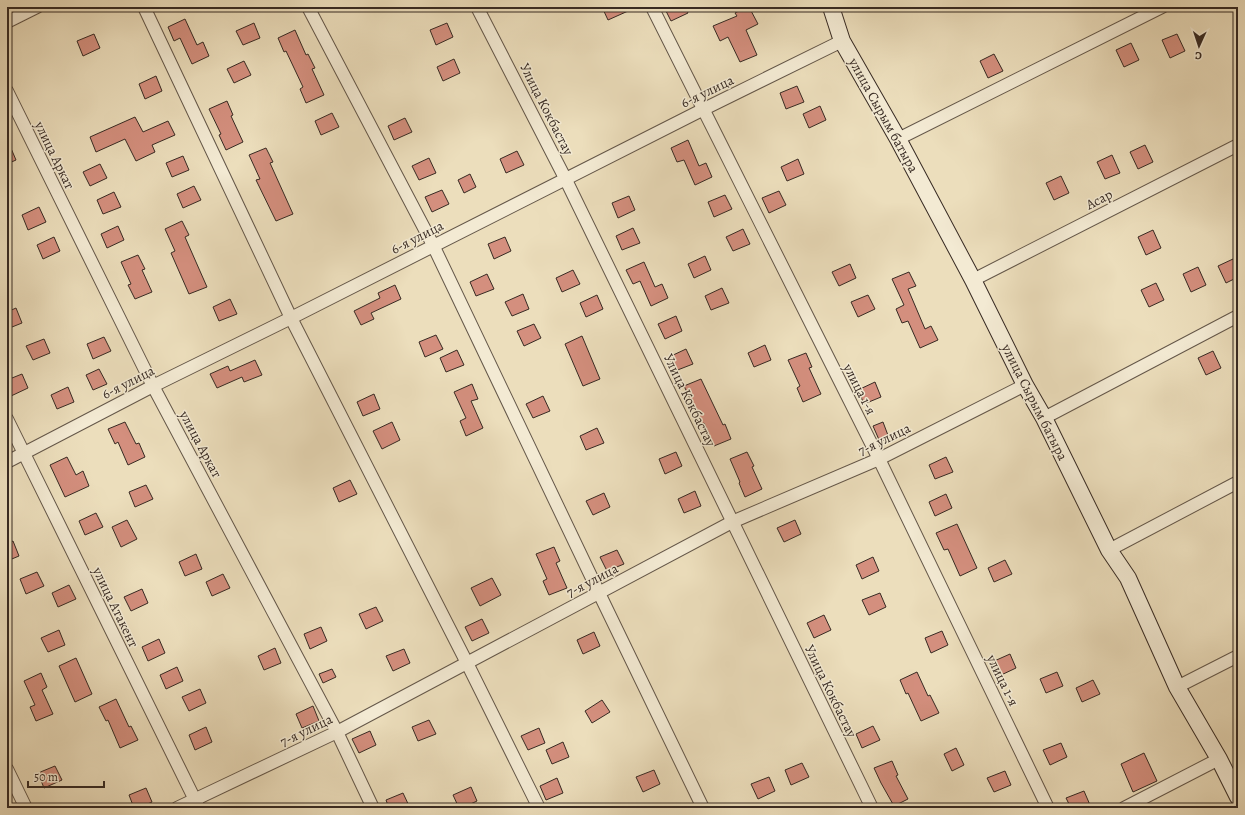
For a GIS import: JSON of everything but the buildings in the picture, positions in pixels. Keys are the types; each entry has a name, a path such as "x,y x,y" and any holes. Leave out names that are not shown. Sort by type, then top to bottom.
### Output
{"street":[{"path":"7,22 37,7"},
{"path":"144,7 291,318 467,663 539,808"},
{"path":"308,7 433,245 703,808"},
{"name":"Улица Кокбастау","path":"477,7 565,178 872,808"},
{"name":"улица 1-я","path":"652,7 879,459 1048,808"},
{"name":"улица Сырым батыра","path":"831,7 842,41 898,139 973,280 1025,385 1044,418 1109,550 1128,578 1177,687 1219,760 1238,797"},
{"path":"898,139 1162,7"},
{"name":"6-я улица","path":"7,462 153,386 291,318 565,178 842,41"},
{"name":"улица Аркат","path":"7,91 153,386 337,732 373,808"},
{"name":"Асар","path":"973,280 1238,146"},
{"path":"1044,418 1238,316"},
{"name":"7-я улица","path":"177,808 197,804 337,732 732,522 879,459 1025,385"},
{"name":"улица Атакент","path":"7,419 197,804"},
{"path":"1109,550 1238,482"},
{"path":"1177,687 1238,656"},
{"path":"1124,808 1219,760"},
{"path":"7,769 26,808"}]}
